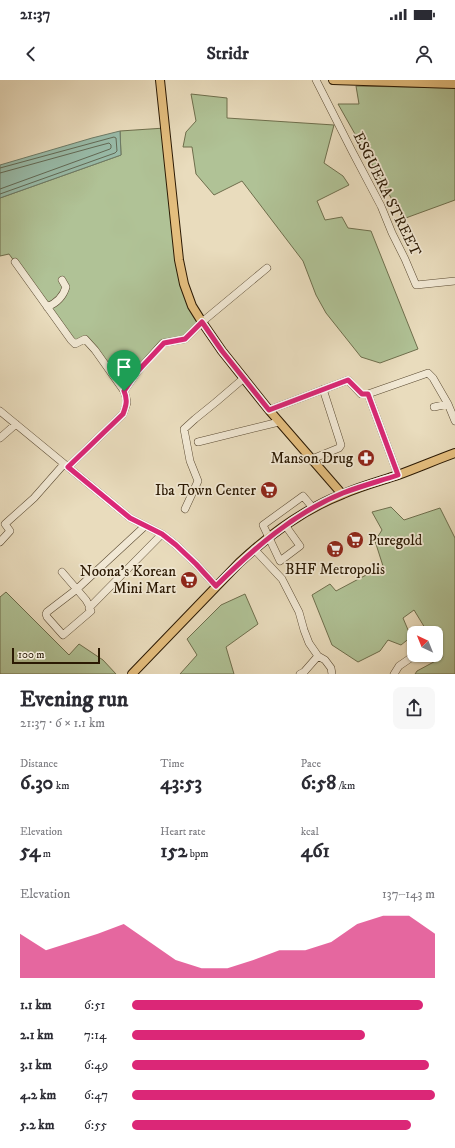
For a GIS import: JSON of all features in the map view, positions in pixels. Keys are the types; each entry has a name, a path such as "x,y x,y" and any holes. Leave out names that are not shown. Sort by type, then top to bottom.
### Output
{"main road":[{"path":"160,80 179,260 184,284 192,306 222,351 269,410 342,494"},
{"path":"332,80 439,82 455,84"},
{"path":"132,674 216,586 254,549 285,525 313,508 342,494 398,475 455,453"}],"street":[{"name":"ESGUERA STREET","path":"316,80 381,206 392,234 416,284 455,281"},
{"path":"0,542 10,532 5,524 123,414 127,403 124,391 95,350 85,340 75,344 15,262"},
{"path":"124,391 137,372 164,343 185,339 202,322 266,268"},
{"path":"47,307 55,304 63,295 66,287 62,280"},
{"path":"269,410 323,388 348,380 362,394 368,394 428,373 433,378 448,404 455,421"},
{"path":"185,510 198,480 190,461 184,429 244,378"},
{"path":"312,459 339,448 340,445 323,388"},
{"path":"368,394 398,475"},
{"path":"434,406 448,404"},
{"path":"0,411 130,518 162,534 196,564 216,586"},
{"path":"198,442 279,422"},
{"path":"0,438 16,424"},
{"path":"285,525 300,546 280,561 263,525 303,496 313,508"},
{"path":"62,572 77,589 86,600 91,612 63,635 47,618 47,612 77,589 145,526"},
{"path":"90,607 162,534"},
{"path":"254,549 282,580 299,612 309,643 318,656 325,660 331,668 332,674"},
{"path":"300,674 304,672 318,656"},
{"path":"394,674 399,666 407,660"}],"shaded area":[{"path":"356,86 455,88 455,200 403,219 338,104 359,104"},
{"path":"191,94 227,98 227,118 334,125 324,163 343,176 349,185 317,201 325,220 342,217 348,228 371,231 418,349 380,363 361,357 326,313 316,295 303,261 242,181 214,195 196,174 192,147 183,147 186,132 196,121"},
{"path":"165,128 179,260 202,322 185,339 163,343 124,391 85,340 75,344 9,254 0,256 0,198 121,155 120,131"},
{"path":"391,507 404,520 440,508 455,538 455,674 415,674 417,671 434,662 443,662 443,626 424,626 414,610 403,618 407,628 407,640 401,645 388,640 380,651 358,662 332,645 312,595 330,584 336,591 383,566 375,541 382,530 372,512"},
{"path":"6,592 69,655 79,644 103,660 116,674 0,674 0,597"},
{"path":"245,594 258,624 226,647 234,674 180,674 197,655 187,639 221,605"}],"water":[{"path":"120,131 121,155 0,198 0,165"}],"place":[{"name":"Manson Drug","path":"366,458"},
{"name":"Iba Town Center","path":"269,490"},
{"name":"Puregold","path":"355,540"},
{"name":"BHF Metropolis","path":"335,549"},
{"name":"Noona's Korean Mini Mart","path":"189,580"}],"route":[{"path":"202,322 222,351 269,410 323,388 348,380 362,394 368,394 398,475 342,494 313,508 285,525 254,549 216,586 176,545 162,534 130,518 68,467 123,414 127,403 124,391 137,372 164,343 185,339 202,322"}]}
